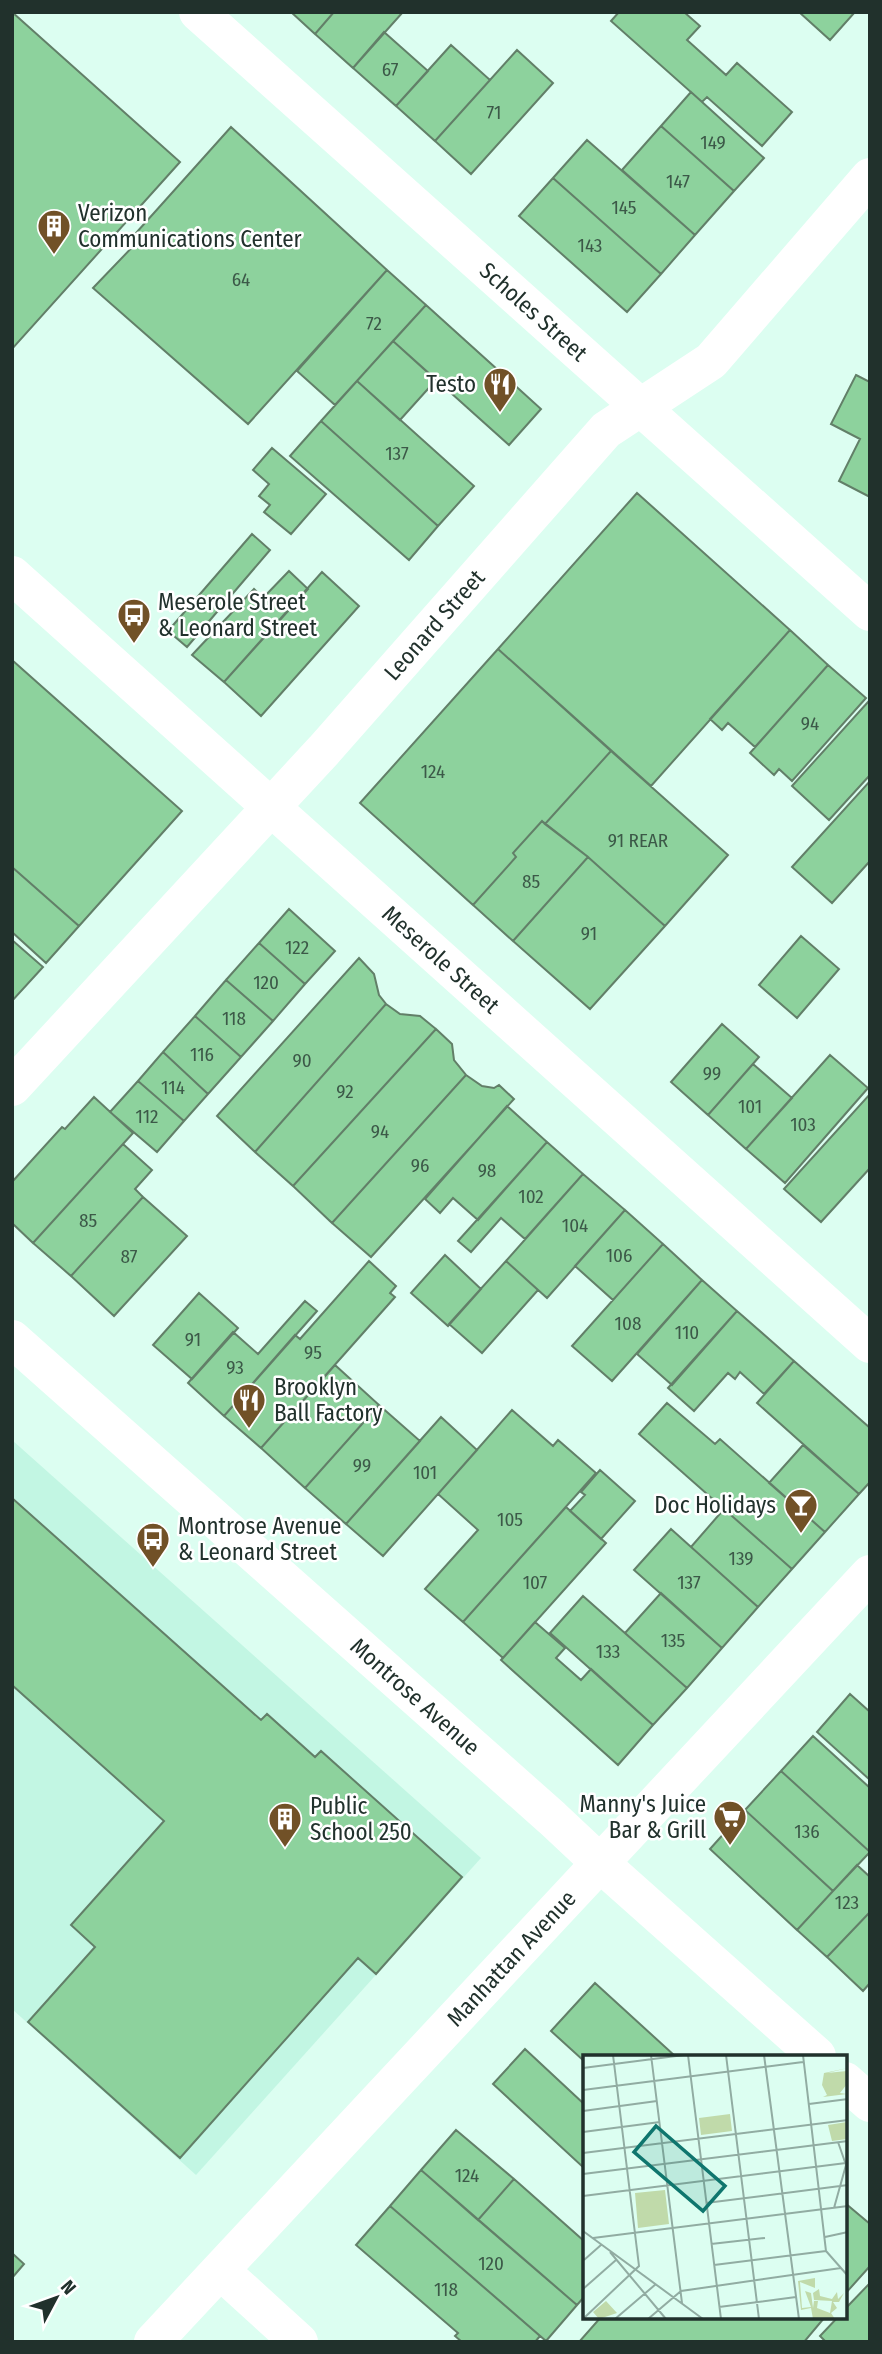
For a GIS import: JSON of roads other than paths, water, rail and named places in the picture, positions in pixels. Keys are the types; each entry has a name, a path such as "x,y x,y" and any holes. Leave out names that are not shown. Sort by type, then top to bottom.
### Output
{"street":[{"name":"Scholes Street","path":"198,12 870,612"},
{"name":"Leonard Street","path":"12,1087 324,750 606,430 711,361 870,177"},
{"name":"Meserole Street","path":"12,575 870,1344"},
{"name":"Montrose Avenue","path":"12,1339 542,1808 816,2055"},
{"name":"Manhattan Avenue","path":"153,2342 870,1574"},
{"path":"847,2083 870,2103"},
{"path":"221,2271 299,2342"}],"place":[{"name":"Verizon Communications Center","path":"54,256"},
{"name":"Testo","path":"500,414"},
{"name":"Meserole Street & Leonard Street","path":"134,645"},
{"name":"Brooklyn Ball Factory","path":"249,1430"},
{"name":"Doc Holidays","path":"801,1535"},
{"name":"Montrose Avenue & Leonard Street","path":"153,1569"},
{"name":"Manny's Juice Bar & Grill","path":"730,1847"},
{"name":"Public School 250","path":"285,1849"}]}
